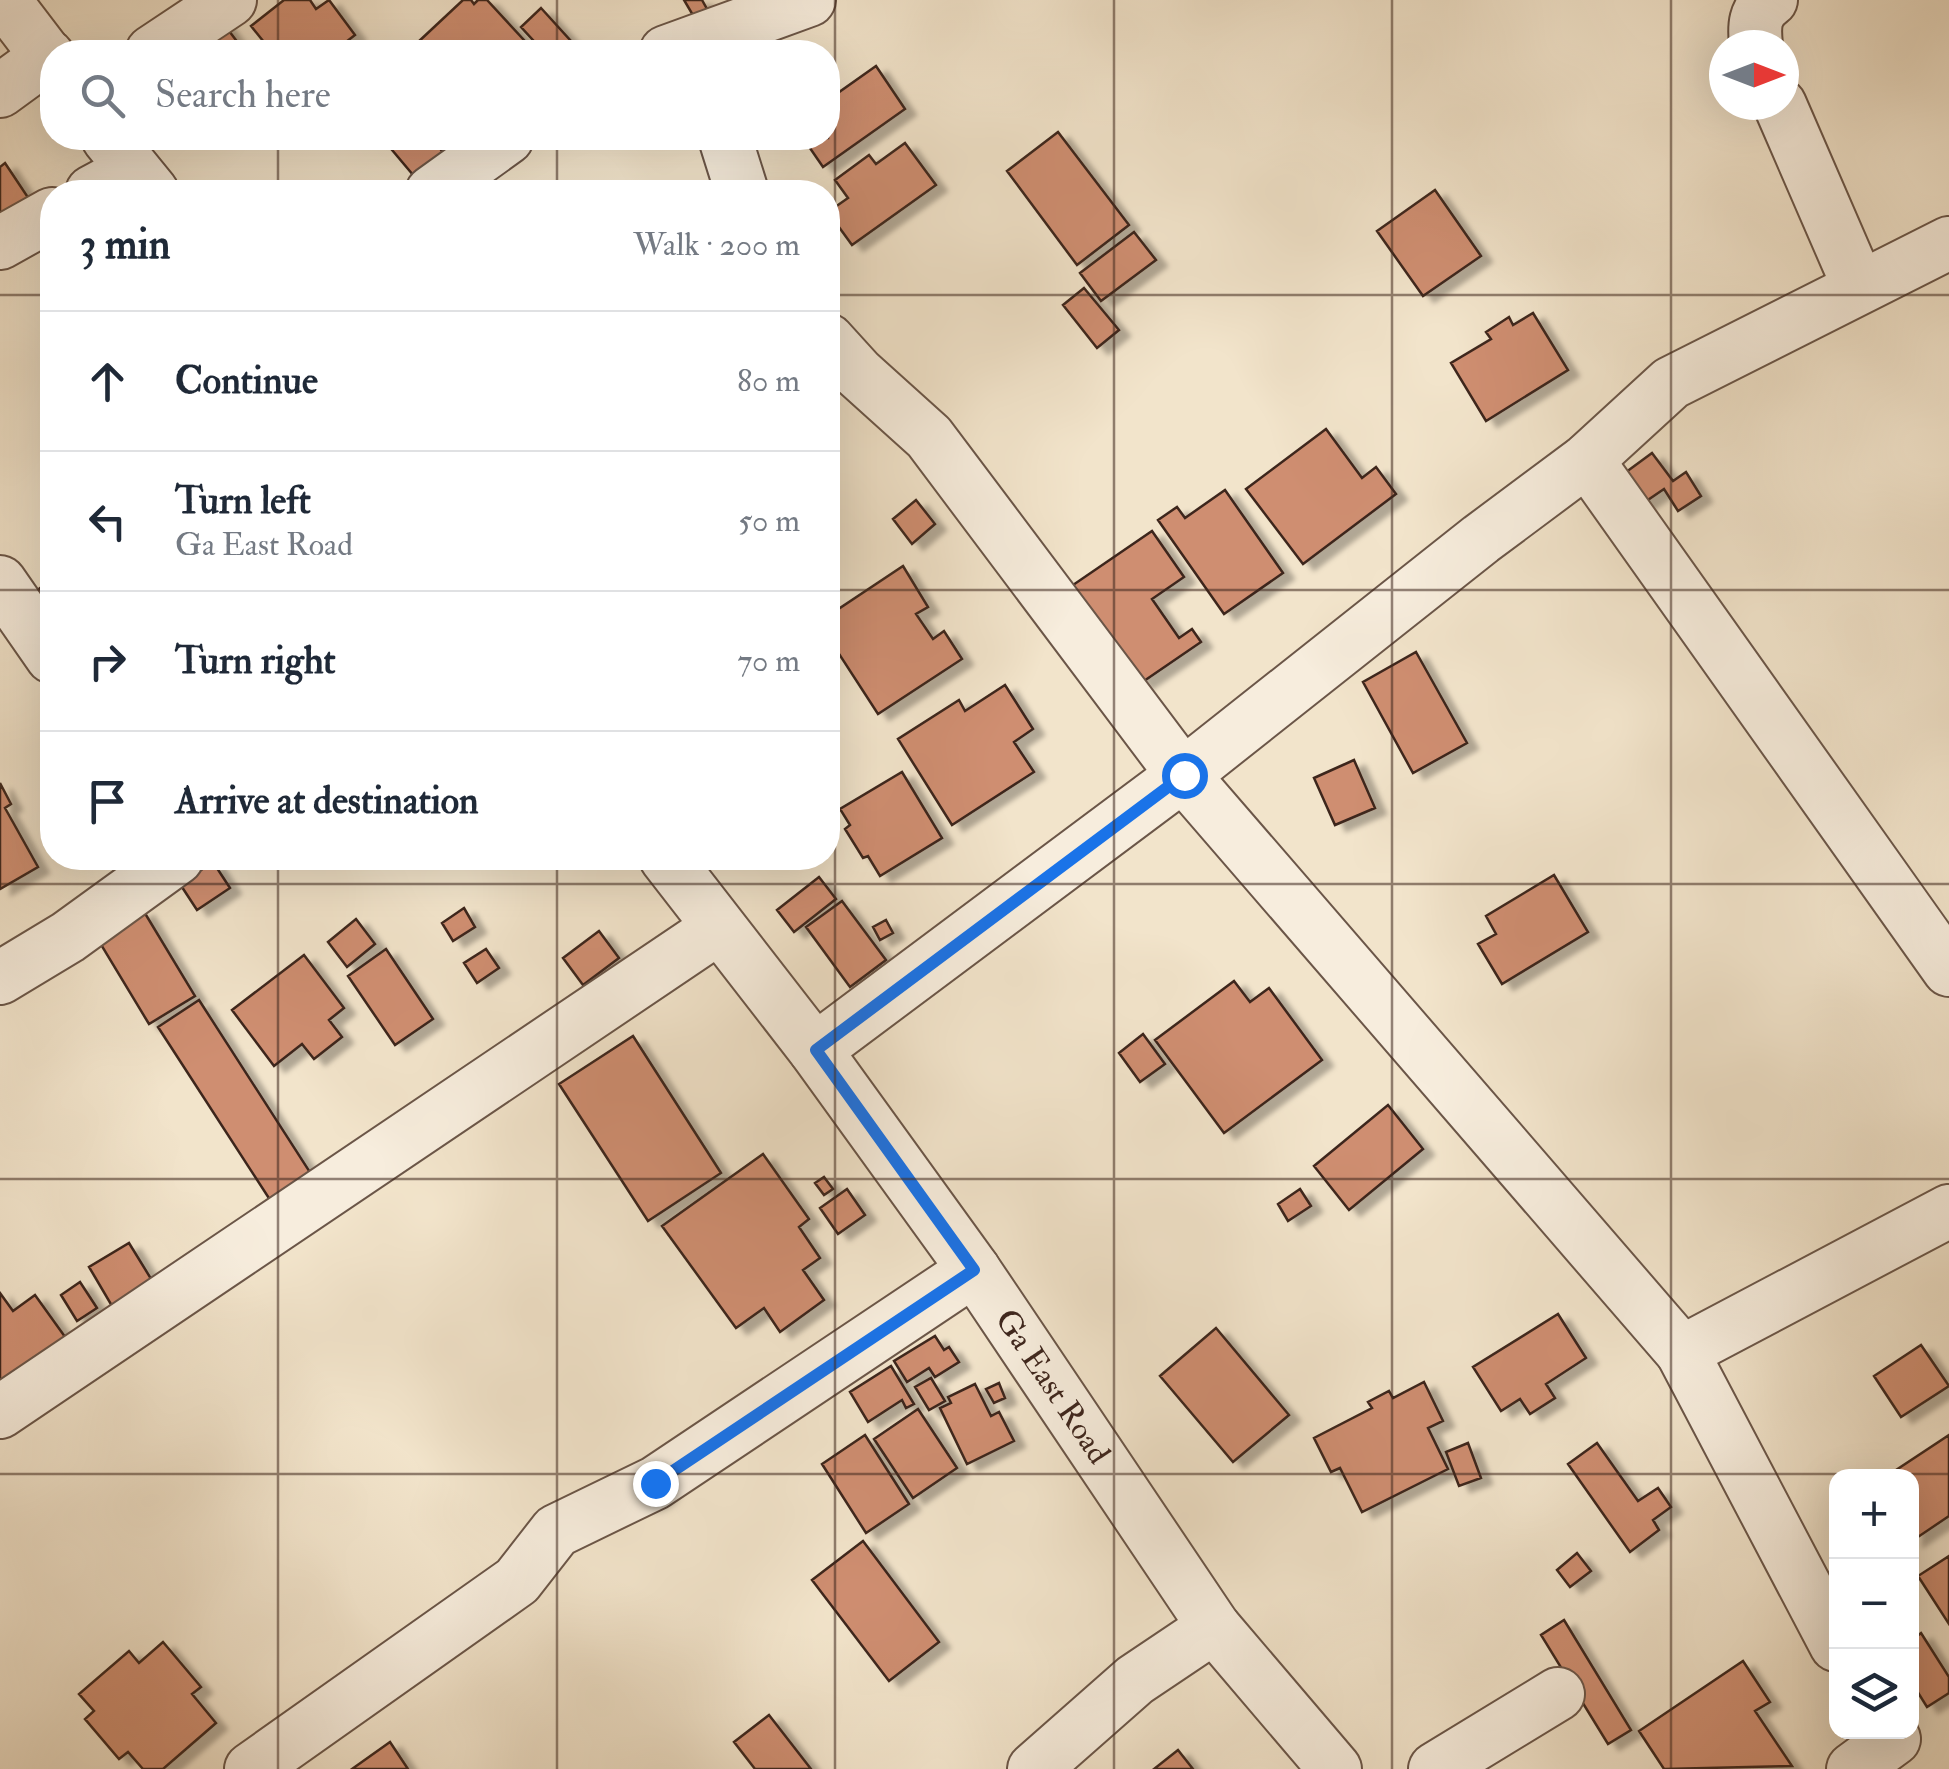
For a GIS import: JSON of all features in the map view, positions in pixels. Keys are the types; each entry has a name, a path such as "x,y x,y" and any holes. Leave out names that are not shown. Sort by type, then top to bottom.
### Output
{"street":[{"path":"4,0 40,47"},
{"path":"170,40 230,0"},
{"path":"709,40 809,0"},
{"path":"1755,30 1762,6 1770,0"},
{"path":"0,91 40,66"},
{"path":"1786,120 1859,288"},
{"path":"448,180 490,150"},
{"path":"729,150 738,180"},
{"path":"0,243 40,221"},
{"path":"816,1050 1184,775 1481,538 1587,460 1671,383 1949,244"},
{"path":"840,353 929,437 1184,775 1682,1352 1829,1632"},
{"path":"1587,460 1949,970"},
{"path":"0,582 40,639"},
{"path":"0,978 68,937 152,870"},
{"name":"Ga East Road","path":"675,870 816,1050 974,1270 1214,1627 1334,1769"},
{"path":"0,1412 718,928"},
{"path":"1682,1352 1949,1211"},
{"path":"251,1769 517,1581 556,1531 655,1483 974,1270"},
{"path":"1034,1769 1136,1680 1214,1627"},
{"path":"1435,1769 1558,1694"},
{"path":"1852,1769 1902,1747"}],"building":[{"path":"284,0 310,0 316,9 329,0 355,35 349,40 262,40 251,26"},
{"path":"463,0 474,4 487,0 524,40 420,40"},
{"path":"684,0 702,0 707,9 694,17"},
{"path":"541,8 570,40 533,40 521,27"},
{"path":"223,23 236,40 201,40"},
{"path":"876,66 905,109 823,167 811,150 840,150 840,92"},
{"path":"1058,132 1129,225 1077,265 1007,171"},
{"path":"905,143 936,185 852,245 840,228 840,204 848,198 840,180 835,180 869,155 876,164"},
{"path":"392,150 441,150 447,157 417,180"},
{"path":"5,163 29,199 0,220 0,167"},
{"path":"1435,190 1481,256 1423,296 1377,231"},
{"path":"1134,232 1156,260 1101,301 1080,273"},
{"path":"1084,288 1119,330 1097,348 1063,305"},
{"path":"1533,313 1568,370 1486,421 1451,363 1491,339 1486,332 1509,317 1513,325"},
{"path":"1326,429 1362,478 1376,467 1396,494 1303,564 1246,489"},
{"path":"1652,453 1673,481 1686,472 1701,496 1678,511 1664,489 1639,506 1618,478"},
{"path":"1225,490 1283,573 1224,614 1158,520 1177,507 1185,518"},
{"path":"916,500 935,524 912,544 893,519"},
{"path":"1152,531 1184,577 1152,599 1179,638 1192,629 1201,642 1141,683 1073,585"},
{"path":"903,566 928,607 916,614 933,639 944,631 962,659 878,714 840,655 840,608"},
{"path":"40,588 40,616 27,598"},
{"path":"1416,652 1467,743 1413,773 1363,682"},
{"path":"1005,685 1033,729 1014,742 1034,772 952,825 898,739 959,700 965,711"},
{"path":"1354,760 1375,808 1335,825 1314,778"},
{"path":"902,772 942,838 880,876 845,829 850,825 840,809"},
{"path":"0,783 11,804 5,808 38,867 0,889"},
{"path":"201,870 218,870 230,888 197,910 180,884"},
{"path":"1554,875 1588,932 1502,984 1478,944 1496,934 1486,916"},
{"path":"819,877 836,899 794,932 777,910"},
{"path":"842,901 886,960 850,987 806,927"},
{"path":"464,908 475,927 453,941 442,923"},
{"path":"143,910 195,996 149,1024 97,938"},
{"path":"356,919 375,944 347,967 328,942"},
{"path":"886,920 893,933 880,940 873,927"},
{"path":"599,931 619,958 583,985 563,958"},
{"path":"386,949 433,1019 395,1045 348,976"},
{"path":"486,949 499,968 477,983 464,963"},
{"path":"304,955 344,1008 329,1020 342,1037 314,1059 302,1044 274,1066 232,1010"},
{"path":"1234,981 1250,1002 1269,988 1322,1060 1224,1133 1155,1040"},
{"path":"199,1000 315,1180 274,1206 158,1027"},
{"path":"1143,1034 1165,1064 1140,1082 1119,1053"},
{"path":"633,1036 721,1173 648,1221 559,1084"},
{"path":"1388,1105 1423,1149 1349,1210 1314,1166"},
{"path":"763,1154 809,1219 799,1227 820,1258 803,1270 824,1300 780,1332 764,1308 736,1328 662,1226"},
{"path":"824,1177 833,1189 824,1195 815,1183"},
{"path":"847,1189 865,1215 838,1234 820,1208"},
{"path":"1300,1189 1311,1206 1288,1221 1278,1204"},
{"path":"129,1243 153,1282 112,1306 89,1267"},
{"path":"80,1282 97,1308 77,1321 61,1295"},
{"path":"0,1293 13,1311 35,1295 68,1341 0,1390"},
{"path":"1558,1314 1586,1358 1546,1384 1555,1398 1530,1414 1520,1399 1501,1411 1473,1367"},
{"path":"1216,1328 1289,1415 1233,1462 1160,1376"},
{"path":"935,1336 959,1362 935,1377 929,1368 907,1382 894,1361"},
{"path":"1921,1345 1949,1386 1901,1417 1874,1376"},
{"path":"891,1366 914,1404 906,1408 902,1400 868,1422 850,1392"},
{"path":"931,1378 945,1401 929,1410 915,1387"},
{"path":"1424,1382 1443,1421 1428,1428 1448,1469 1362,1512 1340,1468 1331,1472 1314,1438 1372,1408 1368,1402 1389,1391 1393,1398"},
{"path":"999,1383 1005,1398 994,1403 986,1389"},
{"path":"975,1384 991,1416 999,1412 1014,1441 967,1464 940,1408 951,1403 948,1397"},
{"path":"918,1409 957,1468 913,1498 874,1439"},
{"path":"865,1435 909,1504 866,1533 822,1464"},
{"path":"1949,1435 1949,1516 1919,1536 1919,1469 1898,1469"},
{"path":"1468,1443 1481,1478 1459,1486 1446,1452"},
{"path":"1597,1443 1638,1501 1658,1488 1671,1507 1653,1520 1659,1530 1630,1552 1568,1464"},
{"path":"863,1541 939,1642 889,1681 812,1580"},
{"path":"1577,1553 1591,1571 1570,1587 1557,1570"},
{"path":"1949,1556 1949,1624 1919,1578"},
{"path":"1564,1620 1631,1730 1608,1744 1541,1635"},
{"path":"1919,1635 1949,1677 1949,1693 1927,1707 1919,1694"},
{"path":"163,1642 201,1687 192,1694 216,1723 163,1769 143,1769 128,1752 119,1759 85,1719 94,1711 79,1694 129,1651 139,1663"},
{"path":"1743,1661 1770,1702 1755,1711 1792,1766 1664,1769 1639,1731"},
{"path":"769,1715 811,1769 755,1769 734,1742"},
{"path":"390,1742 408,1769 352,1769"},
{"path":"1178,1750 1193,1769 1154,1769"}],"route":[{"path":"655,1483 974,1270 816,1050 1184,775"}]}
